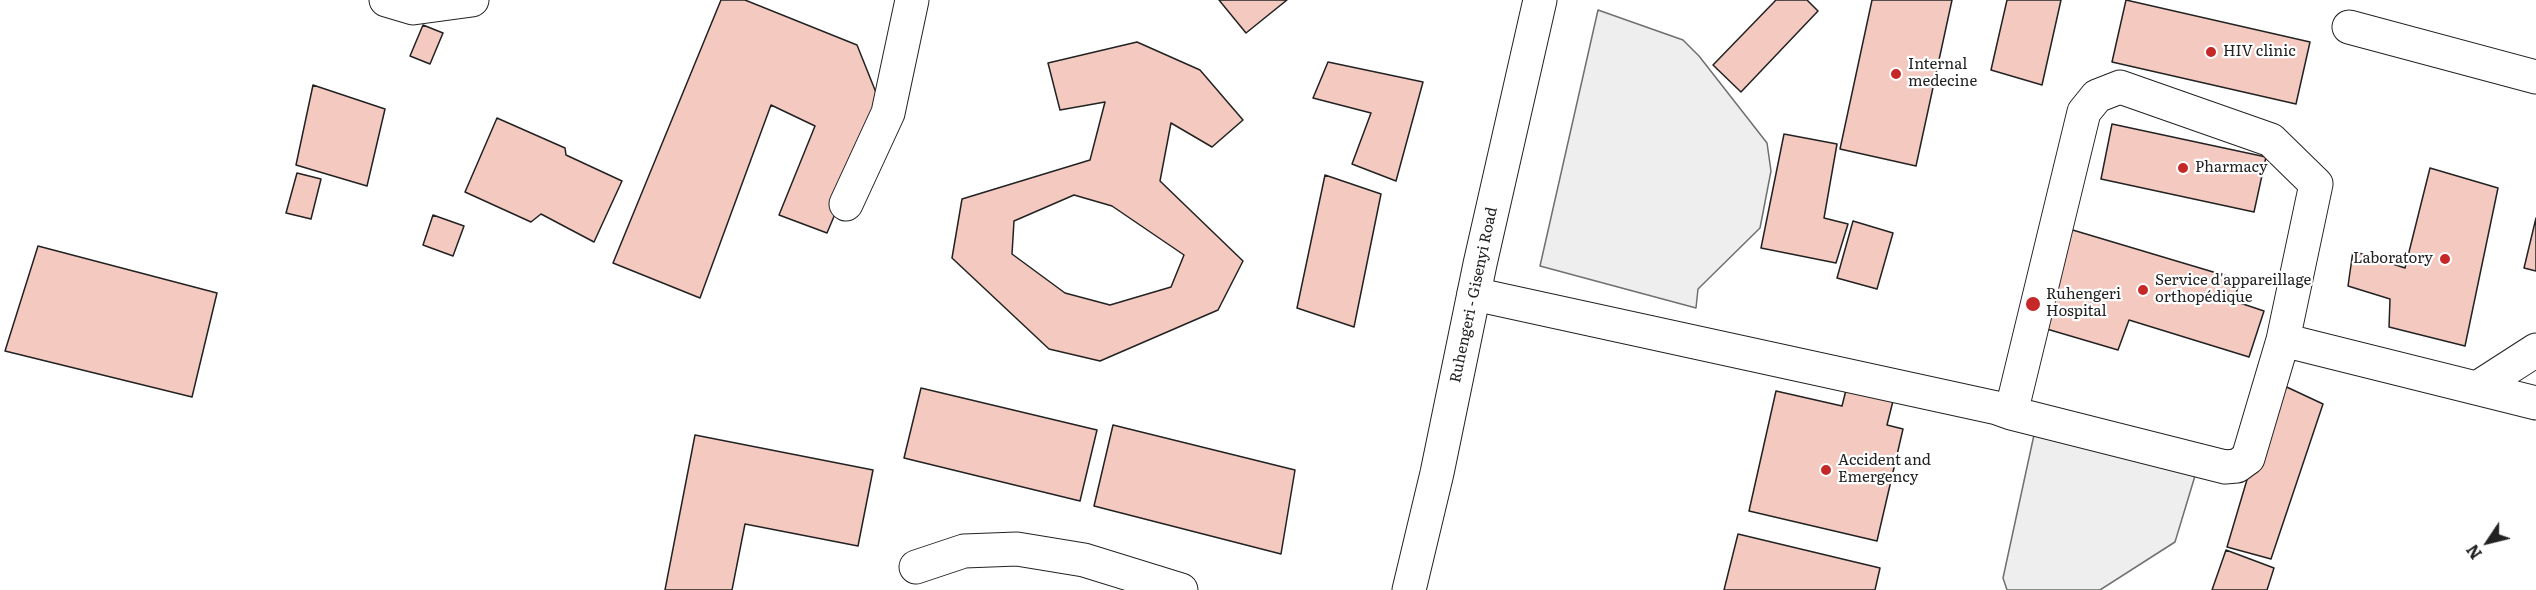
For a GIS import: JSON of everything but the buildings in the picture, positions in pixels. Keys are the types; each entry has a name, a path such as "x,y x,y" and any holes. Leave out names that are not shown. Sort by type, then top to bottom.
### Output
{"main road":[{"path":"386,0 413,8 472,0"},
{"path":"846,204 888,113 912,0"},
{"name":"Ruhengeri - Gisenyi Road","path":"1409,590 1437,473 1474,294 1540,0"},
{"path":"2349,27 2536,77"},
{"path":"1474,294 2011,413 2225,467 2237,466 2248,458 2283,340 2316,184 2271,140 2120,87 2097,96 2084,112 2011,413"},
{"path":"2283,340 2536,403"},
{"path":"2477,388 2536,350"},
{"path":"916,567 964,551 1017,549 1084,560 1181,590"}],"shaded area":[{"path":"1598,10 1683,40 1699,56 1767,143 1771,171 1760,228 1698,289 1696,308 1540,266"},
{"path":"2037,421 2198,466 2175,542 2100,590 2007,590 2003,578"}],"place":[{"name":"HIV clinic","path":"2211,52"},
{"name":"Internal medecine","path":"1896,74"},
{"name":"Pharmacy","path":"2183,168"},
{"name":"Laboratory","path":"2445,259"},
{"name":"Service d'appareillage orthopédique","path":"2143,290"},
{"name":"Ruhengeri Hospital","path":"2033,304"},
{"name":"Accident and Emergency","path":"1826,470"}]}
